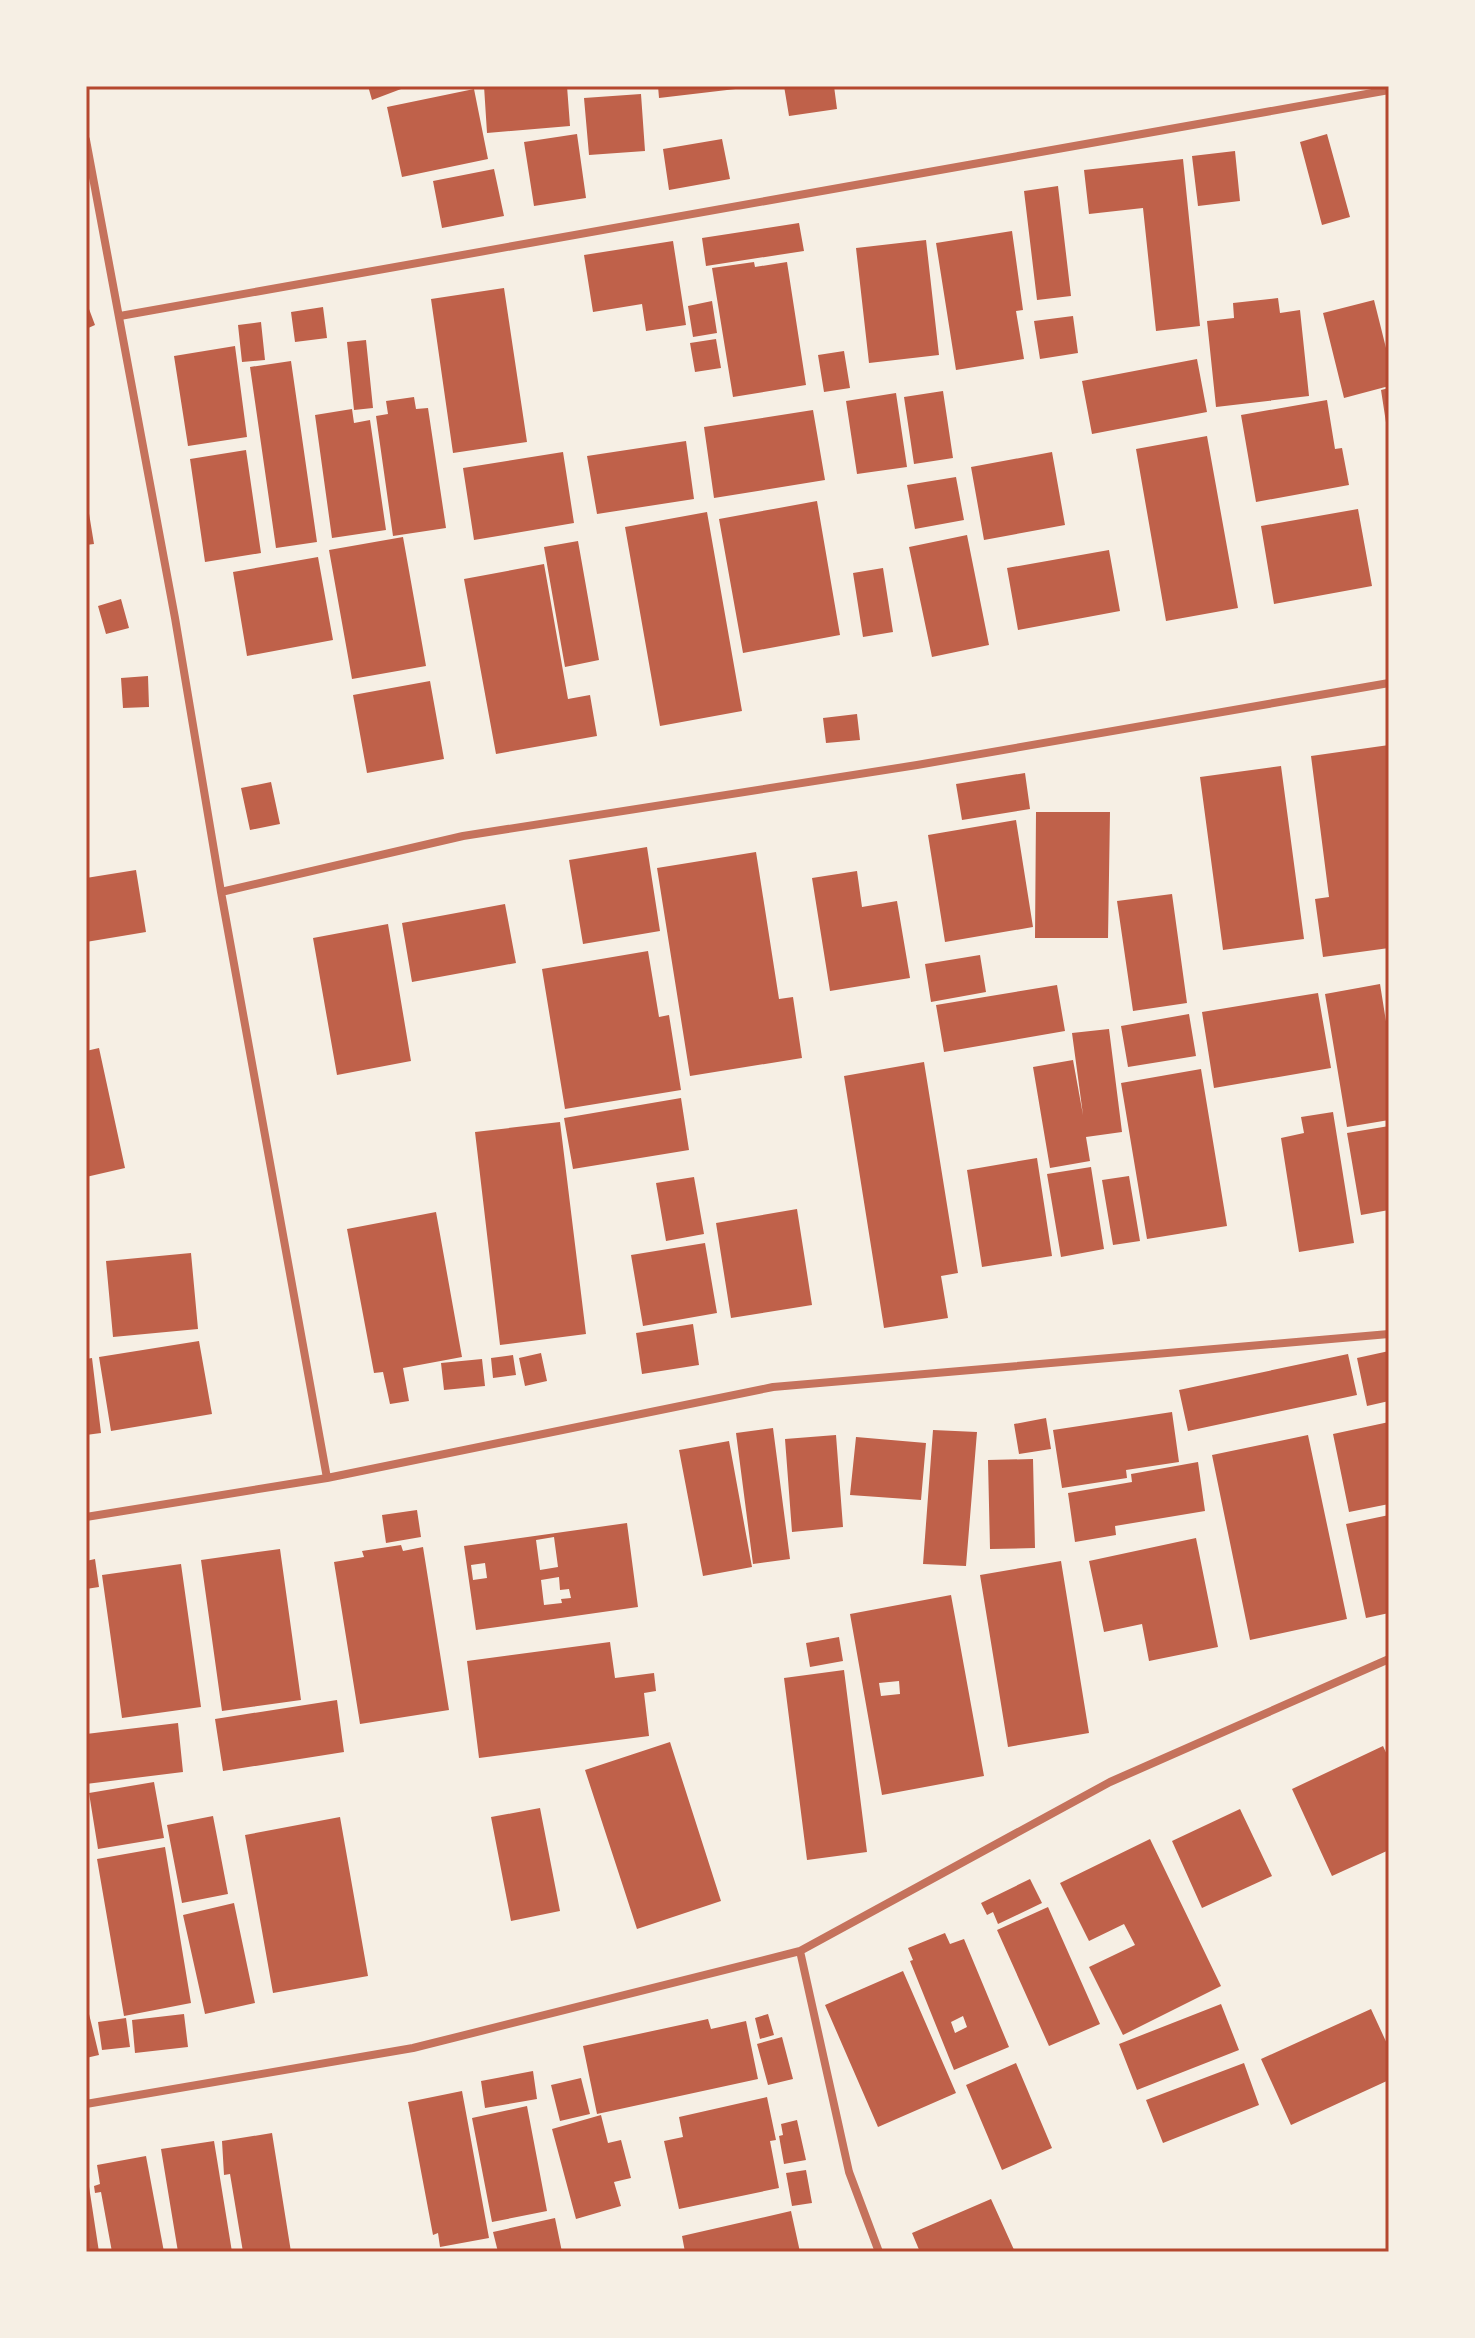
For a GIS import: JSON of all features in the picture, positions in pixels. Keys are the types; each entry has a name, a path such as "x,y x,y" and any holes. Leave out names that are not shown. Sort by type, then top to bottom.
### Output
{"street":[{"path":"120,316 1389,90"},
{"path":"86,140 175,618 327,1478"},
{"path":"221,892 463,836 917,765 1389,683"},
{"path":"86,1517 327,1478 773,1387 1389,1334"},
{"path":"86,2104 413,2048 800,1951 1110,1782 1389,1659"},
{"path":"800,1951 849,2172 879,2252"}],"building":[{"path":"368,86 409,86 372,100"},
{"path":"484,86 567,86 570,126 487,133"},
{"path":"658,86 744,86 744,88 659,98"},
{"path":"784,86 834,86 837,109 789,116"},
{"path":"474,89 488,159 402,177 387,107"},
{"path":"641,94 645,151 589,155 584,98"},
{"path":"577,134 586,198 534,206 524,142"},
{"path":"1327,134 1350,217 1322,225 1300,142"},
{"path":"722,139 730,179 669,190 663,149"},
{"path":"1235,151 1240,201 1198,206 1192,156"},
{"path":"1183,159 1200,326 1156,331 1143,208 1089,214 1084,170"},
{"path":"494,169 504,216 442,228 433,181"},
{"path":"1058,186 1071,296 1037,300 1024,191"},
{"path":"799,223 804,251 706,266 702,238"},
{"path":"1012,231 1023,310 1016,311 1024,359 956,370 936,243"},
{"path":"926,240 939,355 869,363 856,248"},
{"path":"673,241 686,325 646,331 642,304 593,312 584,255"},
{"path":"754,262 755,267 787,262 806,385 733,397 712,268"},
{"path":"504,288 527,442 453,453 431,299"},
{"path":"1278,298 1280,313 1300,310 1309,396 1216,407 1207,321 1234,318 1233,303"},
{"path":"1374,300 1389,360 1389,386 1344,398 1323,313"},
{"path":"86,301 95,325 86,329"},
{"path":"712,301 717,333 693,337 688,306"},
{"path":"323,307 327,338 295,342 291,312"},
{"path":"1073,316 1078,353 1040,359 1034,321"},
{"path":"261,322 265,360 242,362 238,325"},
{"path":"716,339 721,368 695,372 690,343"},
{"path":"366,340 373,408 354,410 347,342"},
{"path":"235,346 247,437 188,446 174,356"},
{"path":"844,351 850,388 824,392 818,355"},
{"path":"1197,359 1207,412 1092,434 1082,381"},
{"path":"291,361 317,542 276,548 250,367"},
{"path":"1389,388 1389,428 1387,429 1381,390"},
{"path":"943,391 953,458 914,464 904,397"},
{"path":"896,393 907,467 857,474 846,401"},
{"path":"414,397 416,409 428,408 446,528 393,536 376,416 388,414 386,401"},
{"path":"1327,400 1335,449 1342,448 1349,485 1256,502 1241,415"},
{"path":"352,409 354,423 370,420 386,530 332,538 315,415"},
{"path":"813,410 825,480 714,498 704,427"},
{"path":"1207,436 1238,608 1166,621 1136,449"},
{"path":"686,441 694,499 597,514 587,456"},
{"path":"246,450 261,553 205,562 190,459"},
{"path":"563,452 574,523 474,540 463,468"},
{"path":"1052,452 1065,525 984,540 971,467"},
{"path":"956,477 964,520 915,529 907,485"},
{"path":"86,495 94,544 86,545"},
{"path":"817,501 840,635 743,653 719,519"},
{"path":"1358,509 1372,586 1274,604 1261,526"},
{"path":"707,512 742,711 660,726 625,527"},
{"path":"967,535 989,645 932,657 909,547"},
{"path":"403,537 426,666 352,679 329,550"},
{"path":"578,541 599,660 565,667 544,547"},
{"path":"1109,550 1120,611 1018,630 1007,568"},
{"path":"318,557 333,640 247,656 233,572"},
{"path":"544,564 568,699 590,695 597,736 496,754 464,579"},
{"path":"883,568 893,632 863,637 853,573"},
{"path":"121,599 129,628 106,634 98,606"},
{"path":"148,676 149,707 123,708 121,678"},
{"path":"430,681 444,759 367,773 353,695"},
{"path":"857,714 860,740 826,743 823,718"},
{"path":"1389,745 1389,948 1323,957 1315,899 1329,897 1311,756"},
{"path":"1281,766 1304,939 1223,950 1200,777"},
{"path":"1025,773 1030,809 962,820 956,784"},
{"path":"271,782 280,824 250,830 241,788"},
{"path":"1036,812 1110,812 1108,938 1035,938"},
{"path":"1016,820 1033,927 945,942 928,835"},
{"path":"647,847 660,931 583,944 569,860"},
{"path":"756,852 779,999 793,997 802,1058 690,1076 657,868"},
{"path":"136,870 146,932 86,942 86,878"},
{"path":"857,871 862,907 897,901 910,978 830,991 812,878"},
{"path":"1172,894 1187,1003 1133,1011 1117,901"},
{"path":"505,904 516,963 412,982 402,923"},
{"path":"388,924 411,1061 337,1075 313,938"},
{"path":"648,951 659,1017 669,1015 681,1090 565,1109 542,969"},
{"path":"980,955 986,992 931,1002 925,964"},
{"path":"1380,984 1389,1040 1389,1120 1347,1127 1325,994"},
{"path":"1057,985 1065,1031 944,1052 936,1005"},
{"path":"1318,993 1331,1068 1214,1088 1202,1012"},
{"path":"1189,1014 1196,1056 1128,1067 1121,1026"},
{"path":"1109,1029 1122,1132 1086,1137 1090,1161 1050,1168 1033,1067 1073,1060 1083,1115 1072,1033"},
{"path":"99,1048 125,1168 86,1177 86,1051"},
{"path":"924,1062 958,1273 941,1276 948,1318 884,1328 844,1076"},
{"path":"1201,1069 1227,1226 1147,1239 1121,1083"},
{"path":"681,1098 689,1150 573,1169 564,1118"},
{"path":"1333,1112 1354,1243 1299,1252 1281,1138 1304,1133 1301,1117"},
{"path":"560,1122 586,1334 500,1345 475,1132"},
{"path":"1389,1126 1389,1210 1361,1215 1347,1133"},
{"path":"1037,1158 1052,1256 982,1267 967,1170"},
{"path":"1091,1167 1104,1249 1061,1257 1047,1174"},
{"path":"1129,1176 1140,1241 1113,1245 1102,1180"},
{"path":"694,1177 704,1234 666,1241 656,1183"},
{"path":"797,1209 812,1305 731,1318 716,1223"},
{"path":"436,1212 462,1357 403,1368 409,1401 390,1404 383,1372 374,1373 347,1229"},
{"path":"705,1243 717,1313 643,1326 631,1255"},
{"path":"191,1253 198,1329 113,1337 106,1261"},
{"path":"693,1324 699,1365 642,1374 636,1333"},
{"path":"199,1341 212,1414 111,1431 99,1357"},
{"path":"1389,1351 1389,1401 1367,1406 1357,1358"},
{"path":"541,1353 547,1381 525,1386 519,1358"},
{"path":"1348,1354 1357,1395 1188,1431 1179,1390"},
{"path":"513,1355 516,1375 493,1378 491,1358"},
{"path":"92,1358 101,1433 86,1435 86,1359"},
{"path":"482,1359 485,1386 444,1390 441,1363"},
{"path":"1172,1412 1179,1462 1126,1470 1127,1478 1062,1488 1053,1430"},
{"path":"1046,1418 1051,1449 1019,1454 1014,1424"},
{"path":"1389,1422 1389,1504 1349,1512 1333,1434"},
{"path":"773,1428 790,1559 753,1564 736,1433"},
{"path":"933,1430 977,1432 966,1566 923,1564"},
{"path":"836,1435 843,1527 792,1532 785,1439"},
{"path":"1308,1435 1347,1619 1250,1640 1212,1455"},
{"path":"856,1437 926,1443 921,1500 850,1495"},
{"path":"729,1441 752,1567 703,1576 679,1450"},
{"path":"1033,1459 1035,1548 990,1549 988,1460"},
{"path":"1198,1462 1205,1511 1115,1526 1116,1535 1075,1542 1068,1493 1132,1482 1131,1474"},
{"path":"417,1510 421,1537 386,1543 382,1515"},
{"path":"1389,1515 1389,1613 1366,1618 1346,1524"},
{"path":"627,1523 638,1607 476,1630 464,1546","holes":["554,1537 558,1567 540,1570 536,1540","485,1563 487,1578 473,1580 471,1565","559,1577 560,1590 569,1589 571,1598 561,1599 562,1603 544,1605 541,1580"]},
{"path":"1196,1538 1218,1647 1149,1661 1142,1624 1104,1632 1089,1561"},
{"path":"401,1545 403,1551 423,1547 449,1710 360,1724 334,1562 364,1557 362,1551"},
{"path":"280,1549 301,1700 222,1711 201,1560"},
{"path":"95,1559 99,1587 86,1589 86,1561"},
{"path":"1061,1561 1089,1733 1008,1747 980,1575"},
{"path":"181,1564 201,1707 122,1718 102,1575"},
{"path":"951,1595 984,1776 882,1795 850,1614","holes":["899,1681 900,1694 881,1696 879,1683"]},
{"path":"839,1637 843,1661 810,1667 806,1643"},
{"path":"610,1642 615,1678 654,1673 656,1691 644,1693 649,1736 479,1758 467,1661"},
{"path":"844,1670 867,1852 807,1860 784,1678"},
{"path":"337,1700 344,1752 223,1771 215,1719"},
{"path":"178,1723 183,1772 86,1784 86,1734"},
{"path":"670,1742 721,1901 637,1929 585,1770"},
{"path":"1383,1746 1389,1759 1389,1850 1332,1876 1292,1789"},
{"path":"154,1782 164,1838 98,1849 89,1793"},
{"path":"540,1808 560,1911 511,1921 491,1817"},
{"path":"1240,1809 1272,1876 1202,1908 1172,1841"},
{"path":"213,1816 228,1894 182,1903 167,1825"},
{"path":"340,1817 368,1976 273,1993 245,1835"},
{"path":"1150,1839 1221,1986 1123,2035 1089,1967 1135,1945 1124,1924 1089,1941 1060,1883"},
{"path":"165,1847 191,2003 124,2016 97,1859"},
{"path":"1030,1879 1042,1903 998,1924 993,1912 987,1915 981,1903"},
{"path":"234,1903 255,2003 205,2014 183,1915"},
{"path":"1048,1907 1100,2024 1049,2046 997,1930"},
{"path":"945,1933 950,1944 964,1939 1009,2047 954,2070 910,1961 913,1960 908,1948","holes":["963,2016 967,2027 955,2033 951,2022"]},
{"path":"903,1971 956,2093 878,2127 825,2005"},
{"path":"1221,2004 1239,2050 1137,2090 1119,2044"},
{"path":"1371,2009 1389,2048 1389,2080 1291,2125 1261,2059"},
{"path":"89,2014 99,2055 86,2058 86,2015"},
{"path":"184,2014 188,2047 135,2053 132,2020"},
{"path":"768,2014 774,2035 760,2039 755,2018"},
{"path":"126,2018 130,2047 102,2050 98,2022"},
{"path":"708,2019 711,2029 746,2021 758,2079 597,2114 583,2046"},
{"path":"782,2037 793,2079 768,2085 757,2044"},
{"path":"1016,2063 1052,2148 1002,2170 966,2085"},
{"path":"1244,2063 1259,2105 1163,2143 1146,2100"},
{"path":"533,2071 537,2099 485,2108 481,2081"},
{"path":"581,2078 590,2114 560,2121 551,2085"},
{"path":"462,2091 489,2238 440,2247 438,2233 433,2235 408,2102"},
{"path":"767,2097 776,2140 770,2141 779,2188 679,2209 664,2141 683,2137 679,2117"},
{"path":"527,2106 547,2211 492,2222 472,2118"},
{"path":"601,2115 608,2143 621,2140 631,2178 614,2182 621,2206 576,2219 552,2129"},
{"path":"797,2120 806,2160 784,2164 779,2136 783,2135 781,2124"},
{"path":"272,2133 291,2252 243,2252 230,2174 224,2175 222,2141"},
{"path":"214,2141 232,2252 178,2252 161,2149"},
{"path":"146,2156 164,2252 112,2252 101,2192 95,2193 94,2186 100,2184 97,2165"},
{"path":"806,2170 812,2203 792,2206 786,2173"},
{"path":"88,2180 99,2252 86,2252"},
{"path":"991,2199 1015,2252 920,2252 912,2233"},
{"path":"791,2211 800,2252 685,2252 682,2236"},
{"path":"555,2218 562,2252 498,2252 493,2232"}]}
